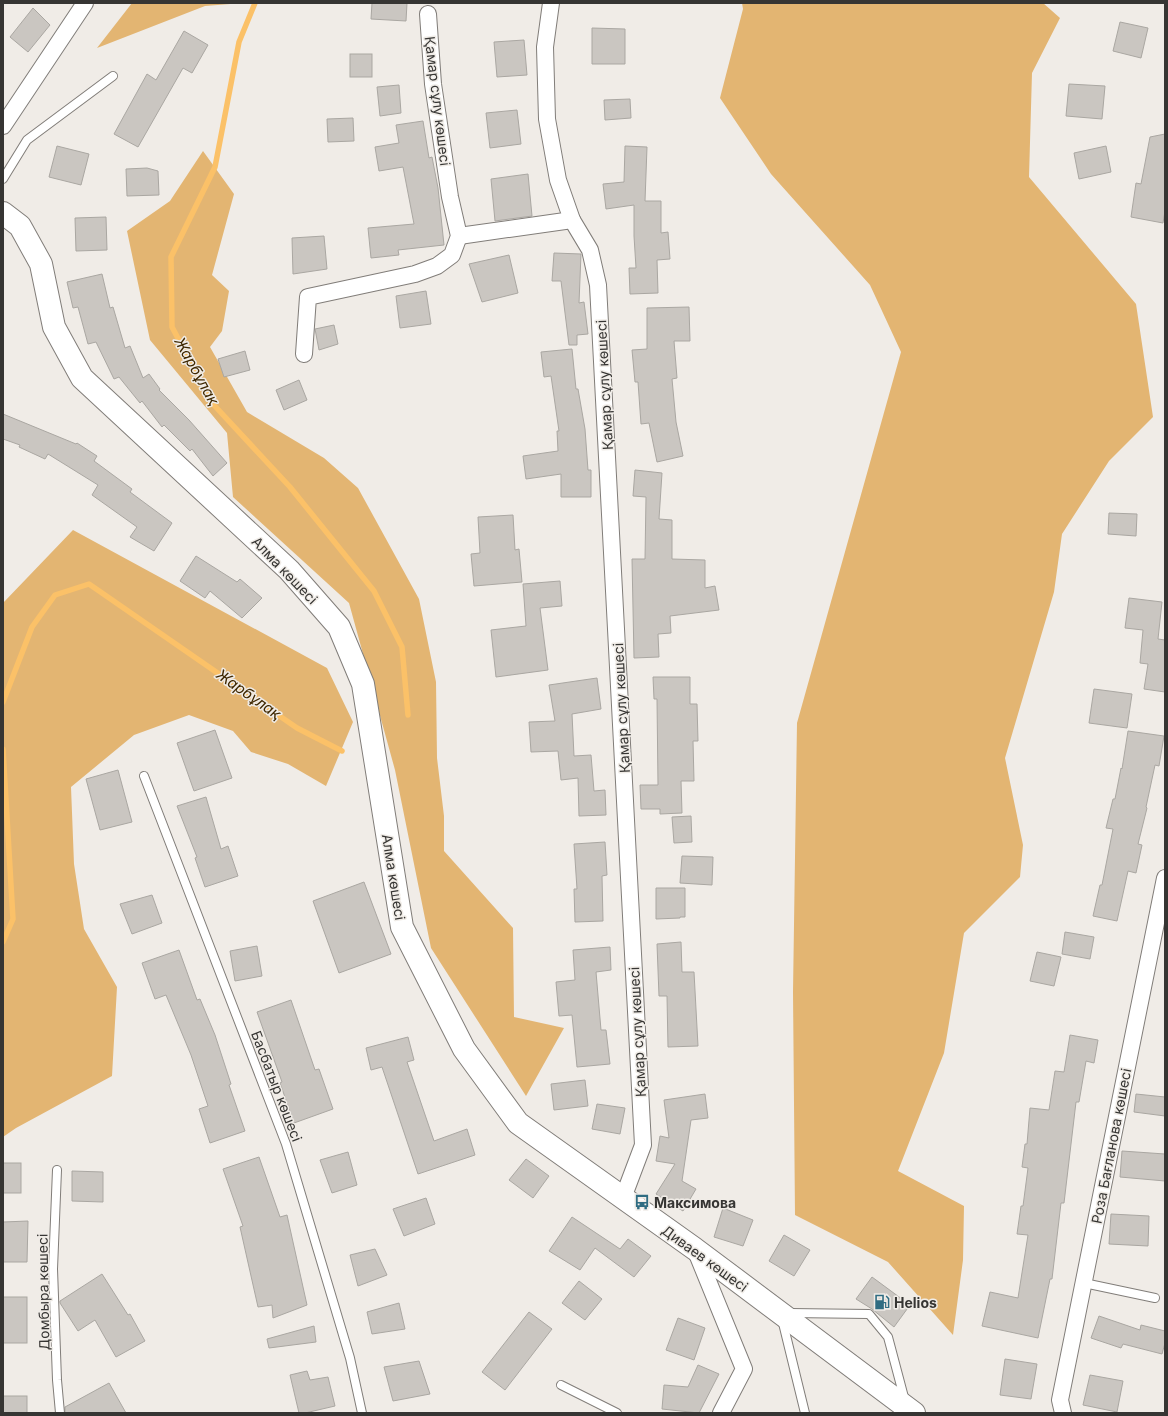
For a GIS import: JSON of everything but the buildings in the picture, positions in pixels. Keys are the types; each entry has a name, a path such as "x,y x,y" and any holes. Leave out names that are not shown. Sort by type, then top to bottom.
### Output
{"street":[{"path":"3,126 85,3"},
{"name":"Қамар сұлу көшесі","path":"551,3 545,47 547,120 558,180 572,220 590,250 598,285 643,1129 643,1145 623,1198"},
{"name":"Қамар сұлу көшесі","path":"428,14 432,84 450,197 459,236"},
{"name":"Алма көшесі","path":"3,213 20,226 41,264 54,326 82,378 288,570 339,628 363,684 402,927 438,998"},
{"path":"304,354 308,297 415,274 437,266 452,255 459,236 572,220"},
{"name":"Роза Бағланова көшесі","path":"1063,1413 1060,1400 1165,878"},
{"name":"Диваев көшесі","path":"438,998 464,1049 518,1123 695,1250 911,1410"},
{"path":"695,1250 744,1369 721,1413"}],"lane":[{"path":"3,179 27,140 113,76"},
{"name":"Басбатыр көшесі","path":"144,776 286,1144 350,1358 362,1413"},
{"name":"Домбыра көшесі","path":"57,1170 53,1269 57,1380 60,1413"},
{"path":"1084,1283 1155,1298"},
{"path":"805,1413 781,1313 869,1314 888,1338 911,1410"},
{"path":"561,1385 617,1413"}],"shaded area":[{"path":"132,3 243,3 205,6 97,48"},
{"path":"742,3 1043,3 1060,18 1032,73 1029,177 1136,304 1153,417 1109,461 1062,534 1054,592 1005,758 1023,845 1020,877 964,933 944,1053 898,1171 964,1206 963,1260 953,1335 888,1262 795,1215 793,992 797,723 901,352 870,285 771,174 720,98 743,9"},
{"path":"203,151 234,194 212,275 229,291 222,331 210,347 247,412 324,458 358,488 419,599 436,682 437,758 444,816 444,851 513,928 514,1017 564,1028 526,1096 431,948 395,770 349,603 233,497 227,433 150,340 127,231 170,201"},
{"path":"73,530 327,668 353,722 326,786 288,764 251,752 233,731 189,715 134,735 71,787 74,864 84,929 117,987 112,1076 16,1128 3,1137 3,603"}],"waterway":[{"name":"Жарбұлақ","path":"255,3 239,42 215,167 171,257 172,327 213,404 290,487 374,591 402,647 408,715"},
{"name":"Жарбұлақ","path":"3,702 32,627 55,595 89,584 297,728 342,751"},
{"name":"Жарбұлақ","path":"3,749 13,919 3,942"}],"place":[{"name":"Максимова","path":"642,1202"},
{"name":"Helios","path":"882,1302"}]}
